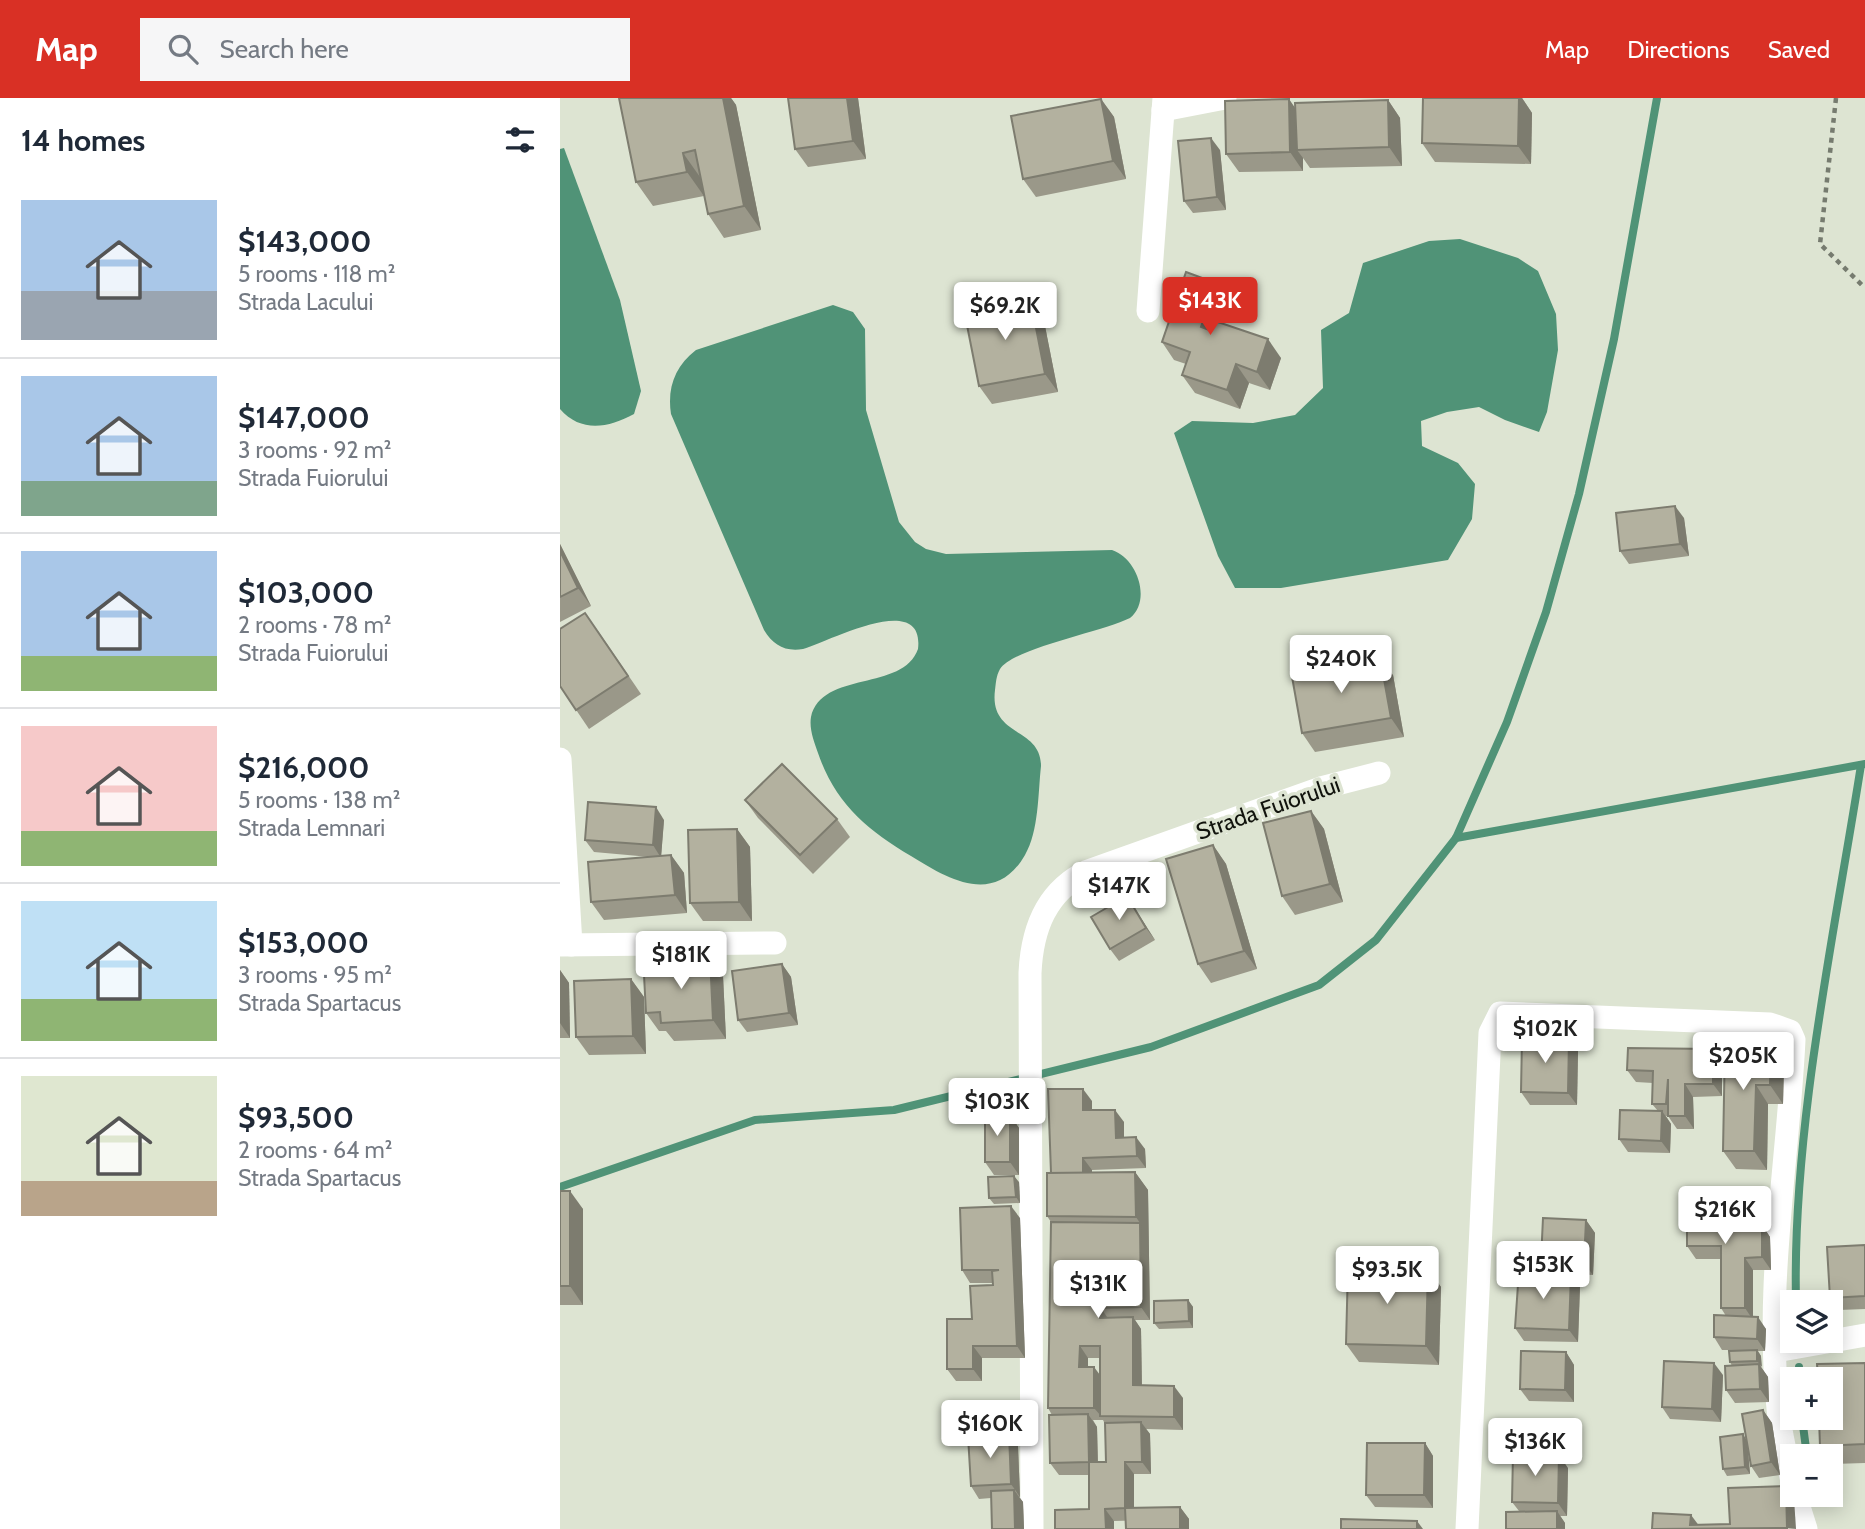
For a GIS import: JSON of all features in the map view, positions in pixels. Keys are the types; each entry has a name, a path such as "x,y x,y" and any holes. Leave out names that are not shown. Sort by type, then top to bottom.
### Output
{"street":[{"path":"1148,311 1164,104 1225,98"},
{"path":"561,760 566,945 775,943"},
{"name":"Strada Fuiorului","path":"1032,1529 1030,1039 1033,942 1048,903 1069,881 1088,871 1321,788 1379,773"},
{"path":"1466,1529 1490,1033 1500,1013 1770,1024 1790,1031 1794,1040 1781,1190 1775,1351 1778,1410 1785,1444"},
{"path":"1775,1351 1865,1335"},
{"path":"1799,1507 1806,1529"}],"path":[{"path":"1836,98 1820,244 1865,288"}],"shaded area":[{"path":"564,148 620,300 641,391 634,414 605,425 577,422 560,409 560,149"},
{"path":"1460,239 1518,258 1538,271 1556,314 1558,350 1547,412 1539,432 1479,407 1447,412 1421,421 1422,446 1458,463 1475,484 1472,519 1448,560 1281,588 1235,588 1218,556 1174,433 1192,421 1253,423 1295,415 1323,388 1321,330 1349,313 1363,263 1429,241"},
{"path":"833,305 853,312 865,329 866,410 899,522 915,542 926,549 946,554 1112,550 1128,561 1139,580 1140,601 1130,618 1022,654 1008,661 1000,669 996,680 995,705 1007,725 1033,744 1039,753 1041,766 1037,812 1030,845 1013,871 1000,880 986,884 971,884 940,873 880,836 854,814 825,771 811,730 811,717 818,702 830,693 896,671 910,662 918,649 916,631 906,623 891,621 872,624 797,650 785,648 771,640 764,630 671,414 670,395 674,378 683,363 696,350"}],"building":[{"path":"619,98 723,98 744,206 708,214 695,150 683,153 687,172 636,182"},
{"path":"788,98 847,98 853,141 795,149"},
{"path":"1423,98 1519,98 1518,146 1422,143"},
{"path":"1101,99 1113,161 1023,179 1011,116"},
{"path":"1289,99 1290,152 1226,154 1225,101"},
{"path":"1388,100 1389,147 1297,150 1295,103"},
{"path":"1211,138 1217,197 1184,201 1178,141"},
{"path":"1186,272 1216,283 1201,327 1209,330 1212,320 1268,339 1257,372 1236,364 1227,390 1182,375 1190,352 1162,342"},
{"path":"1030,297 1045,374 979,386 964,310"},
{"path":"1675,506 1680,544 1620,551 1616,513"},
{"path":"560,551 578,588 560,597"},
{"path":"585,613 628,676 576,710 560,686 560,629"},
{"path":"1380,657 1391,718 1302,733 1291,671"},
{"path":"782,764 837,819 800,855 745,800"},
{"path":"588,802 656,807 653,845 585,840"},
{"path":"1311,811 1330,884 1282,896 1263,823"},
{"path":"737,829 739,902 690,903 688,830"},
{"path":"1213,845 1244,951 1198,964 1166,859"},
{"path":"671,855 675,895 591,902 588,862"},
{"path":"1127,896 1146,928 1110,949 1091,917"},
{"path":"710,957 713,1020 661,1023 660,1012 646,1013 644,975 657,974 656,961"},
{"path":"782,964 789,1013 738,1020 732,971"},
{"path":"631,979 633,1036 576,1037 574,981"},
{"path":"1522,1038 1569,1039 1568,1093 1521,1092"},
{"path":"1725,1044 1771,1044 1770,1085 1756,1085 1754,1151 1723,1151"},
{"path":"1628,1048 1713,1049 1713,1084 1685,1084 1685,1116 1668,1116 1668,1079 1666,1104 1652,1104 1653,1071 1627,1070"},
{"path":"1048,1089 1083,1089 1083,1110 1115,1110 1116,1138 1136,1137 1137,1156 1083,1158 1083,1173 1051,1173"},
{"path":"1620,1110 1662,1111 1661,1141 1619,1139"},
{"path":"985,1115 1010,1115 1010,1162 985,1162"},
{"path":"1135,1172 1136,1217 1047,1216 1047,1173"},
{"path":"1014,1176 1016,1197 989,1198 988,1177"},
{"path":"560,1191 570,1191 570,1286 560,1286"},
{"path":"1687,1200 1723,1200 1722,1224 1762,1225 1762,1257 1745,1258 1745,1308 1721,1308 1721,1246 1687,1246"},
{"path":"1011,1206 1017,1346 973,1346 973,1369 947,1369 947,1319 972,1319 970,1286 993,1285 992,1271 999,1270 962,1270 960,1208"},
{"path":"1543,1218 1586,1220 1584,1263 1541,1260"},
{"path":"1051,1222 1140,1223 1141,1307 1101,1308 1100,1318 1133,1317 1133,1385 1174,1386 1174,1417 1100,1416 1100,1346 1080,1346 1079,1367 1094,1367 1094,1408 1048,1408"},
{"path":"1865,1245 1865,1296 1843,1297 1843,1290 1830,1290 1827,1247"},
{"path":"1348,1267 1428,1269 1426,1346 1346,1344"},
{"path":"1519,1270 1571,1274 1569,1330 1515,1328"},
{"path":"1188,1300 1189,1321 1154,1323 1154,1301"},
{"path":"1714,1315 1758,1317 1757,1339 1714,1337"},
{"path":"1757,1350 1757,1361 1730,1362 1729,1351"},
{"path":"1521,1351 1566,1352 1565,1390 1520,1389"},
{"path":"1664,1361 1714,1363 1712,1409 1662,1407"},
{"path":"1865,1363 1865,1444 1820,1444 1819,1430 1843,1430 1843,1367 1817,1367 1817,1364"},
{"path":"1759,1364 1760,1389 1726,1390 1725,1366"},
{"path":"1763,1410 1771,1462 1751,1466 1742,1414"},
{"path":"1088,1414 1089,1462 1050,1463 1049,1415"},
{"path":"1141,1422 1142,1462 1125,1462 1125,1508 1105,1509 1106,1529 1055,1529 1055,1510 1089,1509 1089,1462 1106,1462 1105,1423"},
{"path":"1009,1433 1011,1484 971,1486 968,1436"},
{"path":"1743,1434 1745,1467 1723,1469 1720,1437"},
{"path":"1367,1443 1425,1443 1424,1495 1366,1495"},
{"path":"1513,1454 1559,1455 1558,1503 1512,1502"},
{"path":"1780,1486 1780,1507 1786,1507 1787,1528 1652,1529 1653,1513 1691,1515 1690,1525 1730,1524 1728,1488"},
{"path":"1014,1490 1015,1529 992,1529 991,1491"},
{"path":"1180,1507 1180,1529 1126,1529 1125,1508"},
{"path":"1557,1511 1557,1529 1506,1529 1506,1512"},
{"path":"1341,1519 1417,1521 1417,1529 1341,1529"}],"waterway":[{"path":"560,1187 755,1120 894,1110 1151,1047 1319,985 1376,940 1456,838 1507,722 1546,612 1579,494 1614,339 1657,98"},
{"path":"1456,838 1865,764"},
{"path":"1796,1290 1801,1169 1808,1101 1861,765"},
{"path":"1804,1430 1805,1444"}]}
